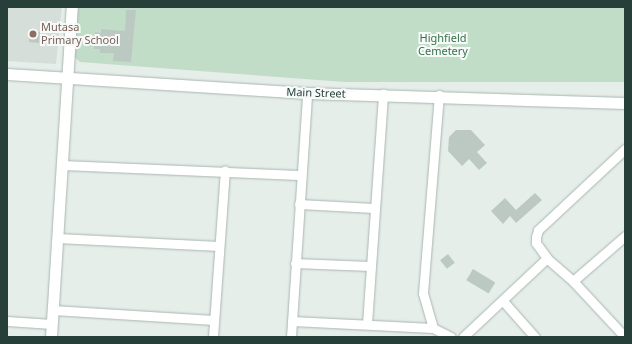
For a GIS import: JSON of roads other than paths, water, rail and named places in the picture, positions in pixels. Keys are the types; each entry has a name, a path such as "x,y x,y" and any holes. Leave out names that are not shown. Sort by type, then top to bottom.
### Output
{"street":[{"path":"51,337 66,78 72,7"},
{"name":"Main Street","path":"7,74 307,93 440,95 625,103"},
{"path":"291,337 300,175 307,93"},
{"path":"367,324 383,94"},
{"path":"433,328 423,293 440,95"},
{"path":"623,331 573,281 547,258 536,243 538,230 625,149"},
{"path":"61,165 224,170 300,175"},
{"path":"213,337 224,170"},
{"path":"299,204 374,208"},
{"path":"573,281 625,236"},
{"path":"57,238 219,246"},
{"path":"463,337 547,258"},
{"path":"295,263 370,266"},
{"path":"503,301 535,337"},
{"path":"53,310 214,320"},
{"path":"7,321 52,324"},
{"path":"292,321 433,328 451,337"}],"place":[{"name":"Mutasa Primary School","path":"33,34"}],"park label":[{"name":"Highfield Cemetery","path":"443,45"}]}
